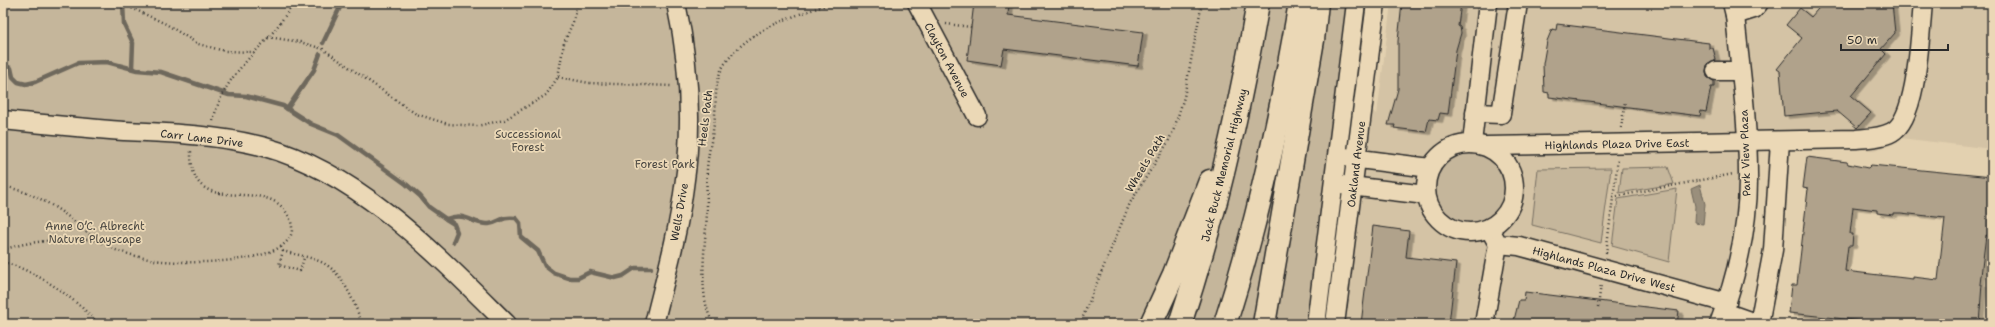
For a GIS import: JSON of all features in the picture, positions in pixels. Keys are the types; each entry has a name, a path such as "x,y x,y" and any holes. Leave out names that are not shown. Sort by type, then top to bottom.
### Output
{"highway":[{"name":"Jack Buck Memorial Highway","path":"1180,324 1198,270 1230,145 1258,3"},
{"path":"1225,324 1267,171 1282,101 1300,3"},
{"path":"1264,324 1313,40 1317,3"},
{"path":"1151,324 1174,274 1205,192 1230,145"}],"street":[{"name":"Wells Drive","path":"654,324 675,238 686,167 688,98 686,63 682,31 676,3"},
{"name":"Clayton Avenue","path":"918,3 977,116"},
{"name":"Oakland Avenue","path":"1316,324 1356,3"},
{"name":"Oakland Avenue","path":"1335,324 1376,3"},
{"path":"1479,144 1475,113 1488,3"},
{"path":"1475,113 1501,114 1518,3"},
{"path":"1733,9 1754,9 1759,3"},
{"name":"Highlands Plaza Drive East","path":"1479,144 1747,142 1872,138 1893,132 1905,118 1914,91 1923,3"},
{"name":"Park View Plaza","path":"1723,313 1737,262 1747,206 1747,142 1733,9"},
{"path":"1716,71 1740,71"},
{"name":"Carr Lane Drive","path":"3,120 221,138 265,147 304,161 330,174 374,203 430,250 507,324"},
{"path":"1759,324 1773,250 1780,140"},
{"path":"1479,144 1502,156 1510,168 1514,184 1512,201 1504,218 1489,228 1471,232 1454,229 1440,220 1431,209 1426,195 1430,168 1440,155 1456,146 1479,144"},
{"path":"1337,157 1430,168"},
{"path":"1334,183 1426,195"},
{"path":"1484,324 1498,244 1489,228"},
{"name":"Highlands Plaza Drive West","path":"1498,244 1519,246 1603,270 1723,313 1759,324"}],"path":[{"path":"121,3 166,24 198,44 224,51 253,52"},
{"path":"212,126 218,103 226,85 253,52 268,37 294,3"},
{"path":"268,37 300,42 323,49 416,114 438,122 457,126 477,126 504,120 546,95 558,77 564,43 573,22 577,3"},
{"name":"Heels Path","path":"714,324 708,312 705,299 704,264 707,213 707,169 714,125 719,76 723,66 737,49 759,32 776,22 832,3"},
{"name":"Wheels Path","path":"1080,324 1130,203 1168,142 1174,129 1184,97 1202,3"},
{"path":"928,22 972,27"},
{"path":"558,77 589,83 677,86"},
{"path":"1598,307 1625,102"},
{"path":"3,186 21,190 46,202 72,218 95,240 116,250 138,257 181,263 234,260 265,253 287,243 291,224 279,203 262,196 236,196 208,191 196,178 193,170 192,148"},
{"path":"1613,197 1735,174"},
{"path":"3,250 30,243 95,240"},
{"path":"281,247 283,252 279,265 300,271 304,258"},
{"path":"283,252 326,264 338,276 353,301 362,324"},
{"path":"3,262 41,278 69,297 99,324"}],"shaded area":[{"path":"1391,3 1992,3 1992,149 1900,138 1891,145 1874,150 1773,148 1760,151 1740,291 1722,284 1709,324 1344,324 1370,108 1377,115"},
{"path":"1700,185 1705,204 1703,224 1694,223 1695,206 1691,189"}],"green space":[{"name":"Forest Park","path":"3,3 1348,3 1308,324 3,324"},
{"path":"1362,3 1369,3 1351,143 1346,144"},
{"path":"1463,153 1477,153 1490,159 1499,168 1505,181 1503,201 1495,213 1477,223 1463,223 1450,217 1441,208 1435,195 1435,181 1441,168 1450,159"},
{"path":"1668,167 1674,184 1619,193 1622,168"},
{"path":"1611,168 1601,243 1532,225 1538,169"},
{"path":"1677,189 1669,262 1612,246 1618,199"}],"building":[{"path":"974,3 1009,3 1008,15 1143,32 1138,66 1004,49 1001,65 967,60"},
{"path":"1402,3 1461,3 1458,26 1460,27 1461,33 1456,50 1448,114 1440,113 1438,120 1429,119 1426,132 1394,128 1395,125 1388,125 1398,89 1398,41"},
{"path":"1823,3 1892,3 1895,33 1881,49 1886,54 1851,96 1871,113 1857,128 1837,111 1784,116 1780,71 1777,69 1802,38 1786,25 1800,8 1811,17"},
{"path":"1557,24 1709,43 1709,48 1713,48 1716,60 1707,65 1707,77 1714,81 1714,87 1711,87 1706,112 1701,111 1700,116 1549,97 1549,93 1544,92 1543,64 1547,41 1552,29 1556,30"},
{"path":"1807,157 1847,162 1848,164 1868,168 1871,165 1992,177 1992,208 1988,236 1986,235 1980,284 1982,284 1979,324 1891,324 1789,313 1792,285 1797,285 1808,189 1803,188","holes":["1853,207 1877,210 1877,213 1893,215 1893,213 1901,213 1945,218 1938,280 1913,277 1913,279 1845,271 1848,246 1852,246 1853,234 1850,234"]},
{"path":"1373,226 1409,231 1406,257 1456,263 1449,324 1361,324"},
{"path":"1525,292 1679,311 1677,324 1513,324 1519,300 1524,300"}],"waterway":[{"path":"123,3 124,24 133,43 132,68"},
{"path":"323,43 342,3"},
{"path":"287,109 314,70 320,54"},
{"path":"3,65 11,68 13,77 18,82 26,84 35,82 78,63 107,62 137,70 161,72 229,95 246,96 283,106 311,124 338,135 406,184 420,196 429,207 446,219 453,217 465,217 478,223 489,224 507,218 516,218 520,223 521,237 538,251 545,266 554,273 569,278 578,278 590,272 615,278 623,276 635,268 651,268"},
{"path":"446,219 454,224 457,232 453,242"}],"park label":[{"name":"Successional Forest","path":"528,140"},
{"name":"Anne O’C. Albrecht Nature Playscape","path":"95,232"}]}
